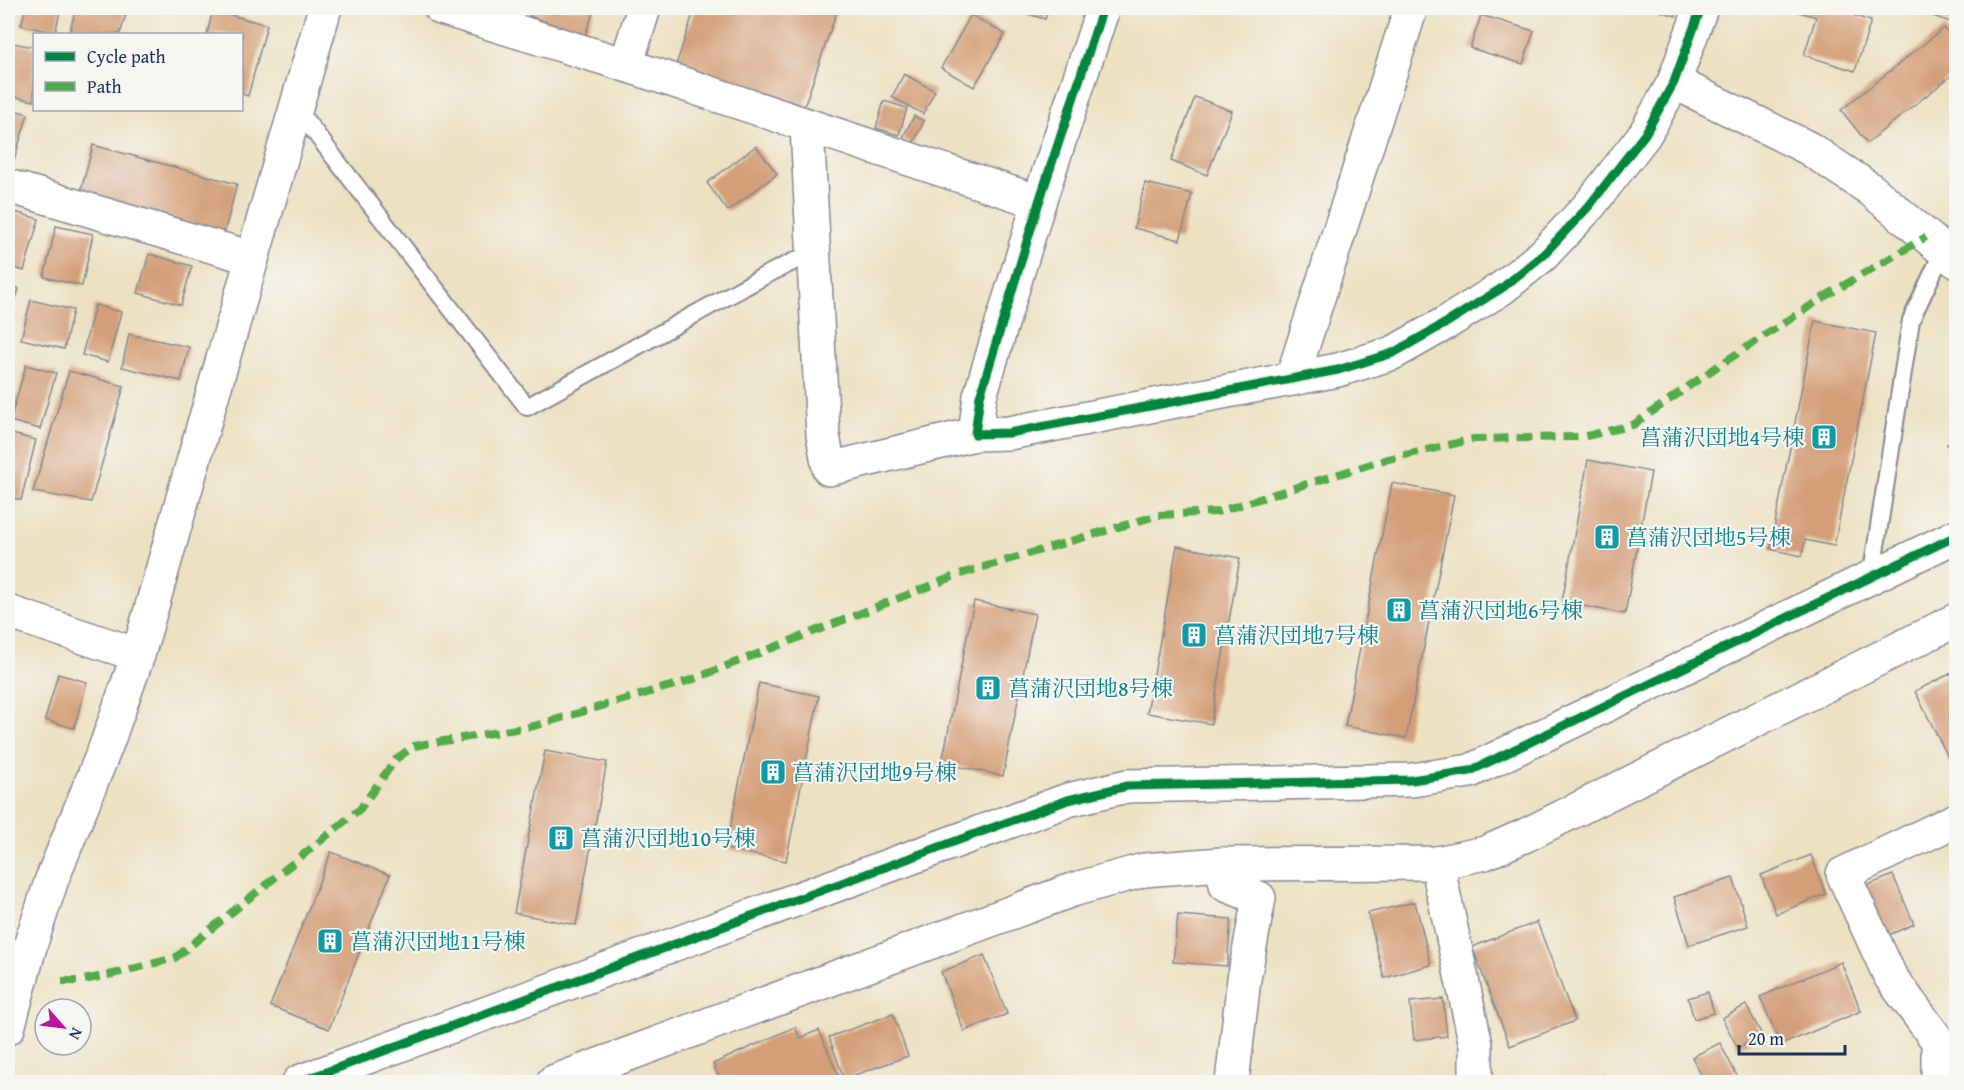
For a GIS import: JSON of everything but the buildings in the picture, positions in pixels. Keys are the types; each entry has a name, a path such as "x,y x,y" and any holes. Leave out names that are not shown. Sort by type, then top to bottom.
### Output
{"street":[{"path":"10,1011 52,879 106,746 138,656 325,8"},
{"path":"441,8 626,65 1039,202"},
{"path":"626,65 644,8"},
{"path":"975,434 980,396 1039,202 1103,8"},
{"path":"1292,379 1411,8"},
{"path":"807,126 824,435 829,469 975,434 1009,433 1338,370 1393,353 1502,288 1543,255 1589,206 1645,134 1674,82 1701,8"},
{"path":"1674,82 1808,148 1870,189 1950,256"},
{"path":"8,186 252,258"},
{"path":"299,1083 1068,800 1127,786 1412,780 1470,771 1956,536"},
{"path":"8,612 138,656"},
{"path":"553,1083 1072,890 1144,870 1222,864 1437,863 1485,853 1526,835 1956,620"},
{"path":"1938,1083 1938,1041 1890,976 1843,874 1956,820"},
{"path":"1437,863 1476,1045 1476,1083"},
{"path":"1222,864 1226,885 1259,898 1244,979 1232,1083"}],"lane":[{"path":"296,108 527,407 813,252"},
{"path":"1871,578 1911,320 1950,256"}],"marked path":[{"path":"62,981 79,981 175,958 360,809 396,759 414,746 534,726 691,680 960,574 1159,515 1217,512 1384,460 1474,439 1582,437 1633,425 1824,297 1926,237"}],"cycle path":[{"path":"1103,8 1039,202 980,396 975,434 1009,433 1338,370 1393,353 1446,323 1502,288 1543,255 1589,206 1645,134 1674,82 1701,8"},
{"path":"299,1082 1068,800 1127,786 1412,780 1470,771 1956,536"}],"place":[{"name":"菖蒲沢団地4号棟","path":"1824,437"},
{"name":"菖蒲沢団地5号棟","path":"1607,537"},
{"name":"菖蒲沢団地6号棟","path":"1399,610"},
{"name":"菖蒲沢団地7号棟","path":"1194,635"},
{"name":"菖蒲沢団地8号棟","path":"988,688"},
{"name":"菖蒲沢団地9号棟","path":"773,772"},
{"name":"菖蒲沢団地10号棟","path":"561,838"},
{"name":"菖蒲沢団地11号棟","path":"330,941"}]}
